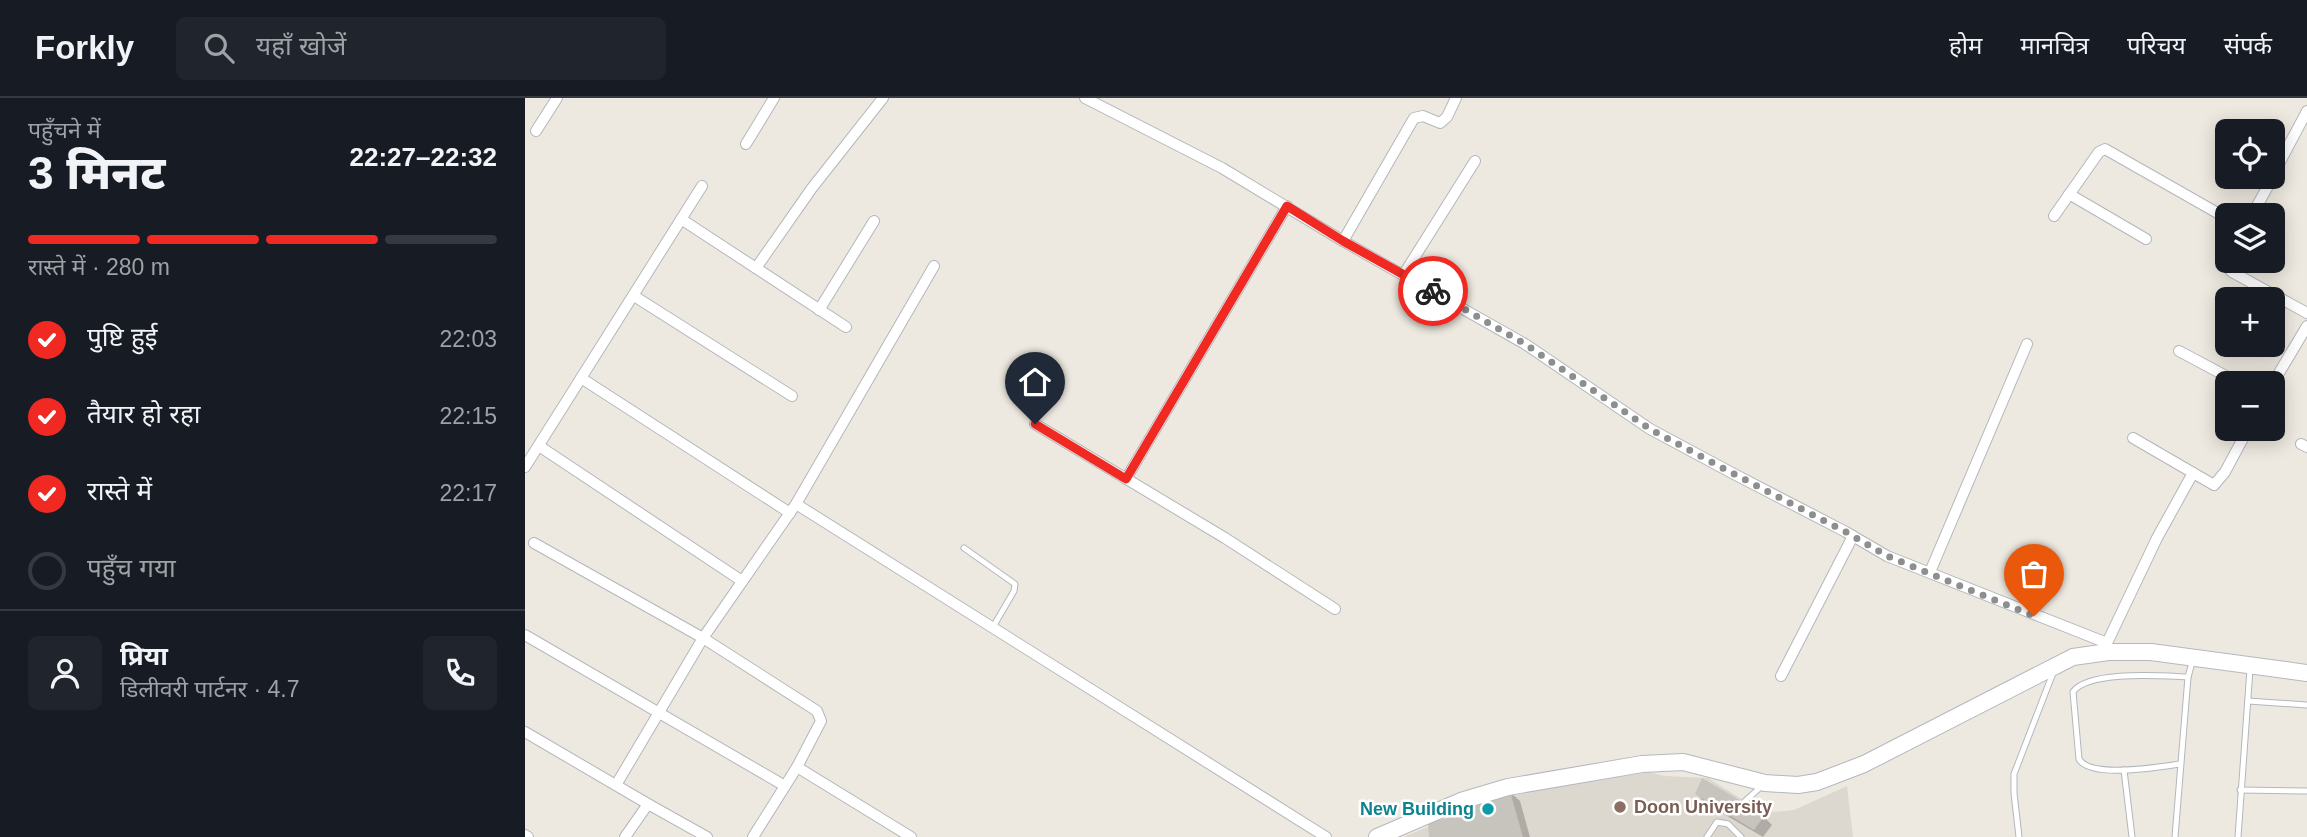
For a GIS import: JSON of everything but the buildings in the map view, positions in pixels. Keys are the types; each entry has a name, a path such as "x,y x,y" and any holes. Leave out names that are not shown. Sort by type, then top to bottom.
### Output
{"main road":[{"path":"1377,837 1461,801 1508,787 1642,764 1683,762 1765,783 1798,785 1817,782 1864,764 2073,657 2107,647 2307,673"}],"street":[{"path":"536,131 557,98"},
{"path":"745,144 773,98"},
{"path":"756,268 812,188 883,98"},
{"path":"1085,98 1222,168 1343,241 1525,344 1650,429 1887,556 2034,616 2079,631 2107,647 2157,538 2193,473"},
{"path":"1343,241 1411,122 1418,116 1440,123 1447,117 1456,98"},
{"path":"2285,153 2307,111"},
{"path":"2054,216 2099,152 2105,149 2215,212"},
{"path":"1404,275 1475,161"},
{"path":"525,467 702,186"},
{"path":"2069,194 2146,239"},
{"path":"1126,479 1287,206"},
{"path":"681,219 846,327"},
{"path":"819,310 874,221"},
{"path":"616,785 703,638 793,509 934,265"},
{"path":"2234,273 2307,313"},
{"path":"634,296 792,396"},
{"path":"2280,371 2307,326"},
{"path":"1930,572 2027,344"},
{"path":"2179,351 2216,371"},
{"path":"581,378 993,628 1326,837"},
{"path":"1035,424 1225,538 1335,609"},
{"path":"2133,438 2211,484 2217,484 2241,441"},
{"path":"539,446 742,581"},
{"path":"1781,676 1853,536"},
{"path":"534,543 703,638 819,713 821,721 817,732 753,837"},
{"path":"525,635 786,786"},
{"path":"525,732 707,837"},
{"path":"797,767 911,837"},
{"path":"625,837 647,804"}],"lane":[{"path":"964,548 1015,584 1014,591 993,628"},
{"path":"2175,837 2188,677 2194,658"},
{"path":"2019,837 2014,774 2056,665"},
{"path":"2238,837 2250,666"},
{"path":"2180,764 2124,771 2090,768 2081,763 2073,690 2081,685 2116,676 2138,674 2188,677"},
{"path":"2248,702 2307,705"},
{"path":"2124,771 2132,837"},
{"path":"1744,802 1765,783"},
{"path":"2240,790 2307,791"},
{"path":"1728,824 1733,817"},
{"path":"1707,837 1715,823 1728,824 1741,837"}],"shaded area":[{"name":"Doon University","path":"1644,771 1665,776 1708,778 1748,803 1775,812 1794,810 1847,786 1853,837 1403,837 1501,798"}],"way so far":[{"path":"1433,291 1525,344 1650,429 1887,556 2034,616"}],"place":[{"name":"Doon University","path":"1620,807"},
{"name":"New Building","path":"1488,809"}],"route":[{"path":"1035,424 1126,479 1287,206 1433,291"}]}
